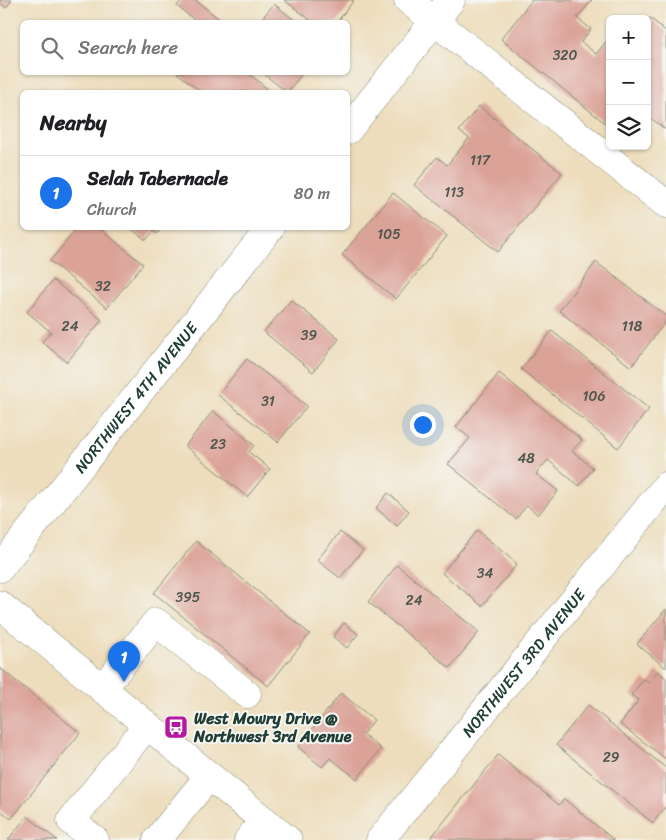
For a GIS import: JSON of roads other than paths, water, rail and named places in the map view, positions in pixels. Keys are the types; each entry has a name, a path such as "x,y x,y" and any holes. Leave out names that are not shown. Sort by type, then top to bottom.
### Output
{"street":[{"path":"408,0 666,204"},
{"path":"350,127 451,0"},
{"name":"NORTHWEST 4TH AVENUE","path":"0,568 268,230"},
{"name":"NORTHWEST 3RD AVENUE","path":"380,840 666,486"},
{"path":"0,605 209,776 256,830 288,840"},
{"path":"102,689 156,622 247,694"},
{"path":"95,840 71,821 146,724"},
{"path":"157,840 209,776"}],"place":[{"name":"Selah Tabernacle","path":"124,682"},
{"name":"West Mowry Drive @ Northwest 3rd Avenue","path":"176,727"}]}
